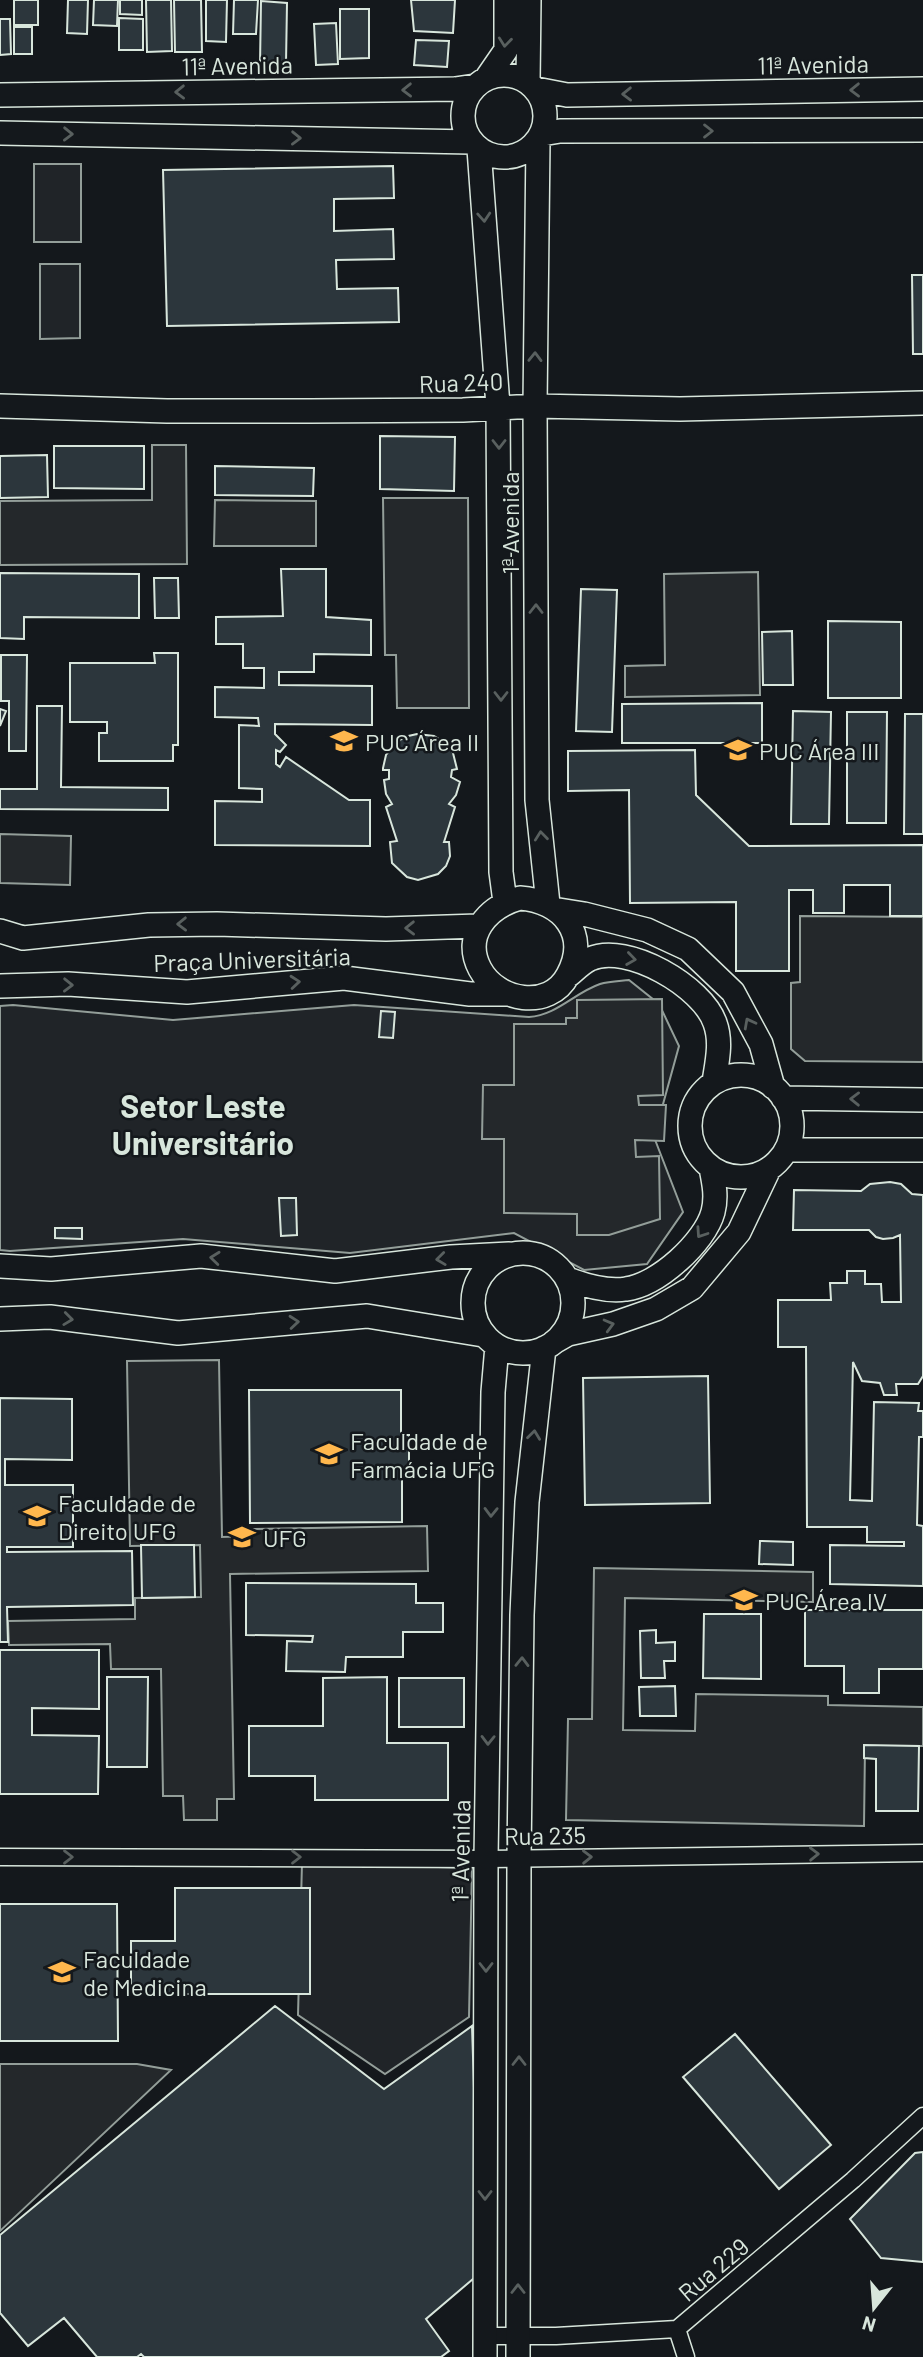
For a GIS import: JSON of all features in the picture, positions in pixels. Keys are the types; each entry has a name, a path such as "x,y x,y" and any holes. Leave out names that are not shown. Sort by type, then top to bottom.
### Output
{"main road":[{"path":"475,145 464,127 463,116 468,95 506,50 506,0"},
{"path":"0,133 475,145 502,157 516,156 528,150 540,137 546,119 545,109 532,85 529,0"},
{"path":"481,82 507,75 532,85"},
{"name":"11ª Avenida","path":"0,94 455,89 481,82"},
{"name":"11ª Avenida","path":"532,85 567,95 923,89"},
{"path":"540,137 560,131 923,130"},
{"name":"1ª Avenida","path":"540,137 535,406 537,800 554,907"},
{"name":"1ª Avenida","path":"475,145 498,406 501,872 505,902"},
{"name":"Rua 240","path":"0,405 167,411 463,410 498,406 680,409 923,403"},
{"path":"501,780 538,779"},
{"path":"0,1319 50,1317 178,1333 367,1316 490,1340 513,1352 529,1353 545,1348 568,1334 613,1324 656,1309 692,1288 739,1232 769,1169 787,1150 792,1126 791,1116 778,1092 761,1044 733,992 688,949 647,930 554,907 535,899 520,898 505,902 478,926 475,951 485,978 506,995 531,998 554,989 591,958 614,956 643,961 681,983 703,1001 715,1023 719,1046 714,1082"},
{"path":"554,907 574,934 576,952 569,975"},
{"name":"Praça Universitária","path":"0,932 23,938 149,925 230,924 386,929 478,926"},
{"name":"Praça Universitária","path":"0,986 68,984 187,992 344,978 470,994 506,995"},
{"path":"769,1169 740,1178 711,1168 698,1156 691,1141 689,1124 692,1107 701,1093 714,1082 729,1076 745,1075 760,1079 778,1092 923,1100"},
{"path":"787,1150 923,1150"},
{"path":"568,1279 588,1287 627,1289 645,1284 682,1260 714,1210 715,1185 711,1168"},
{"path":"0,1266 51,1269 201,1256 335,1271 451,1257 526,1252 543,1256 557,1266 568,1279 573,1294 573,1310 559,1338 545,1348 527,1502 522,1615 519,1858 518,2346"},
{"path":"490,1340 475,1320 472,1304 474,1287 488,1266 509,1254"},
{"name":"1ª Avenida","path":"485,2347 486,1859 493,1392 490,1340"}],"street":[{"name":"Rua 235","path":"0,1857 486,1859 923,1853"},
{"name":"Rua 229","path":"485,2347 518,2346 556,2336 677,2329 923,2116"},
{"path":"677,2329 686,2357"}],"shaded area":[{"path":"34,164 81,164 81,242 34,242"},
{"path":"40,264 80,264 80,338 40,339"},
{"path":"152,445 186,445 187,564 0,565 0,501 152,500"},
{"path":"383,498 468,498 469,708 397,708 396,655 385,655"},
{"path":"215,500 316,501 316,546 214,546"},
{"path":"758,572 760,695 625,697 625,666 665,665 664,574"},
{"path":"0,834 71,836 70,885 0,883"},
{"path":"800,916 923,917 923,1062 805,1061 791,1049 791,983 800,982"},
{"path":"629,980 659,1004 679,1046 654,1137 683,1212 647,1264 584,1270 514,1233 350,1253 183,1239 0,1250 0,1006 173,1020 354,1005 529,1017 557,1008 600,984"},
{"path":"662,999 663,1095 638,1096 639,1105 666,1105 664,1141 635,1140 636,1157 659,1156 660,1219 609,1235 577,1235 577,1214 504,1213 504,1139 482,1139 483,1085 514,1085 514,1024 566,1024 566,1018 577,1018 577,1000"},
{"path":"219,1360 222,1537 250,1536 250,1529 427,1526 428,1571 230,1574 234,1799 217,1799 217,1820 184,1820 183,1796 163,1796 161,1669 111,1669 110,1644 9,1645 8,1621 135,1619 135,1598 201,1597 200,1545 130,1546 127,1361"},
{"path":"594,1568 813,1572 813,1602 625,1598 623,1730 695,1731 696,1694 828,1696 828,1705 923,1707 923,1746 865,1746 864,1826 566,1820 568,1719 592,1719"},
{"path":"302,1863 472,1868 469,2017 385,2074 298,2015"},
{"path":"0,2064 137,2064 171,2070 0,2231"}],"building":[{"path":"14,0 38,0 38,25 14,25"},
{"path":"68,0 88,0 87,34 67,33"},
{"path":"94,0 118,0 117,26 93,25"},
{"path":"120,0 142,0 142,15 120,14"},
{"path":"146,0 171,0 172,51 147,52"},
{"path":"174,0 201,0 202,52 175,52"},
{"path":"206,0 227,0 226,42 206,41"},
{"path":"234,0 258,0 256,34 233,34"},
{"path":"411,0 455,0 453,33 414,31"},
{"path":"261,1 287,3 286,63 260,65"},
{"path":"340,9 369,9 369,58 340,59"},
{"path":"119,18 143,19 143,50 119,50"},
{"path":"0,19 10,19 11,54 0,55"},
{"path":"336,23 338,64 316,65 314,24"},
{"path":"14,27 32,27 32,54 14,54"},
{"path":"416,40 449,41 447,67 414,65"},
{"path":"393,166 394,198 334,199 334,231 393,229 394,259 336,260 337,289 398,288 399,322 167,326 163,170"},
{"path":"912,275 923,275 923,354 913,354"},
{"path":"380,436 455,437 454,491 380,489"},
{"path":"54,446 144,446 144,489 54,488"},
{"path":"47,455 48,497 0,498 0,456"},
{"path":"215,466 314,468 313,496 215,495"},
{"path":"281,569 326,569 326,617 371,620 371,655 314,654 314,672 279,672 279,685 372,686 372,725 275,724 275,734 286,745 280,752 276,750 276,764 280,767 286,757 349,800 370,800 370,846 215,845 215,801 262,802 262,789 239,788 239,725 259,726 258,718 215,717 215,687 264,688 264,668 243,668 243,644 216,644 216,617 283,616"},
{"path":"0,573 139,574 139,618 24,617 24,639 0,638"},
{"path":"154,578 178,578 179,618 155,618"},
{"path":"581,589 617,590 612,732 576,731"},
{"path":"828,621 901,622 901,698 828,698"},
{"path":"792,631 793,685 763,685 762,632"},
{"path":"154,653 178,653 178,745 173,745 173,761 99,761 99,733 107,733 107,722 70,722 70,663 155,663"},
{"path":"1,655 27,655 26,751 9,751 9,701 1,701"},
{"path":"762,703 762,743 622,743 622,704"},
{"path":"37,706 62,706 61,787 168,788 168,810 0,809 0,789 37,789"},
{"path":"0,709 6,711 0,726"},
{"path":"793,711 831,712 829,824 791,824"},
{"path":"847,712 887,712 886,823 847,823"},
{"path":"905,714 923,714 923,834 904,834"},
{"path":"417,734 434,736 445,743 453,753 457,769 452,770 451,777 460,782 456,795 449,804 455,807 444,842 449,842 450,856 446,866 438,874 418,880 407,877 392,863 390,842 397,841 386,807 392,804 386,794 384,780 389,779 389,770 383,770 386,755 394,745 404,737"},
{"path":"695,750 696,795 749,846 923,845 923,916 890,916 890,885 844,885 844,913 813,913 813,890 789,890 789,971 736,971 736,902 630,903 629,790 568,791 568,751"},
{"path":"381,1011 395,1012 393,1038 379,1037"},
{"path":"870,1184 901,1184 912,1194 923,1195 923,1376 918,1384 896,1384 897,1395 884,1395 880,1383 862,1381 853,1362 850,1500 872,1501 874,1402 919,1403 918,1411 923,1411 923,1437 919,1437 917,1525 923,1526 923,1586 830,1584 830,1545 904,1546 904,1542 867,1542 867,1527 807,1527 806,1347 778,1347 778,1300 831,1300 830,1283 847,1283 847,1271 865,1271 865,1284 881,1284 882,1302 901,1302 900,1235 883,1239 876,1237 869,1230 793,1230 794,1190 861,1191"},
{"path":"279,1198 296,1198 297,1235 281,1236"},
{"path":"55,1228 82,1228 82,1239 55,1238"},
{"path":"708,1376 710,1503 585,1505 583,1378"},
{"name":"Faculdade de Farmácia UFG","path":"249,1390 401,1390 401,1435 409,1435 409,1473 402,1472 402,1522 250,1523"},
{"name":"Faculdade de Direito UFG","path":"0,1398 72,1399 72,1460 5,1459 5,1485 73,1485 73,1547 7,1547 7,1552 132,1551 133,1605 7,1607 8,1642 0,1642"},
{"path":"760,1541 793,1542 793,1565 759,1564"},
{"path":"141,1545 194,1545 195,1597 142,1598"},
{"path":"246,1583 416,1584 416,1603 443,1603 443,1632 403,1632 403,1657 346,1657 345,1672 286,1671 287,1641 312,1642 313,1636 246,1635"},
{"path":"805,1610 923,1610 923,1669 879,1669 879,1693 844,1693 844,1666 805,1666"},
{"path":"704,1614 761,1614 761,1679 703,1678"},
{"path":"656,1630 656,1643 675,1642 675,1661 664,1661 665,1678 641,1678 640,1631"},
{"path":"0,1650 99,1650 99,1709 32,1708 32,1735 99,1736 98,1794 0,1794"},
{"path":"107,1677 148,1677 147,1767 107,1767"},
{"path":"387,1677 387,1743 448,1743 448,1800 315,1800 315,1776 249,1776 249,1726 323,1726 323,1678"},
{"path":"399,1678 464,1678 464,1727 399,1727"},
{"path":"675,1686 676,1716 640,1716 639,1687"},
{"path":"864,1745 919,1746 918,1811 876,1811 876,1759 864,1758"},
{"path":"175,1888 310,1888 310,1994 131,1994 131,1941 175,1941"},
{"name":"Faculdade de Medicina","path":"0,1904 117,1904 118,2041 0,2041"},
{"path":"275,2006 384,2089 472,2026 480,2273 426,2319 449,2351 441,2357 144,2357 141,2354 137,2357 97,2357 64,2318 28,2346 0,2313 0,2235"},
{"path":"735,2034 831,2145 779,2189 683,2077"},
{"path":"923,2152 923,2262 881,2258 850,2219 915,2153"}],"place":[{"name":"PUC Área II","path":"344,741"},
{"name":"PUC Área III","path":"738,750"},
{"name":"Faculdade de Farmácia UFG","path":"329,1454"},
{"name":"Faculdade de Direito UFG","path":"37,1516"},
{"name":"UFG","path":"242,1537"},
{"name":"PUC Área IV","path":"744,1600"},
{"name":"Faculdade de Medicina","path":"62,1972"}],"district":[{"name":"Setor Leste Universitário","path":"203,1124"}]}
